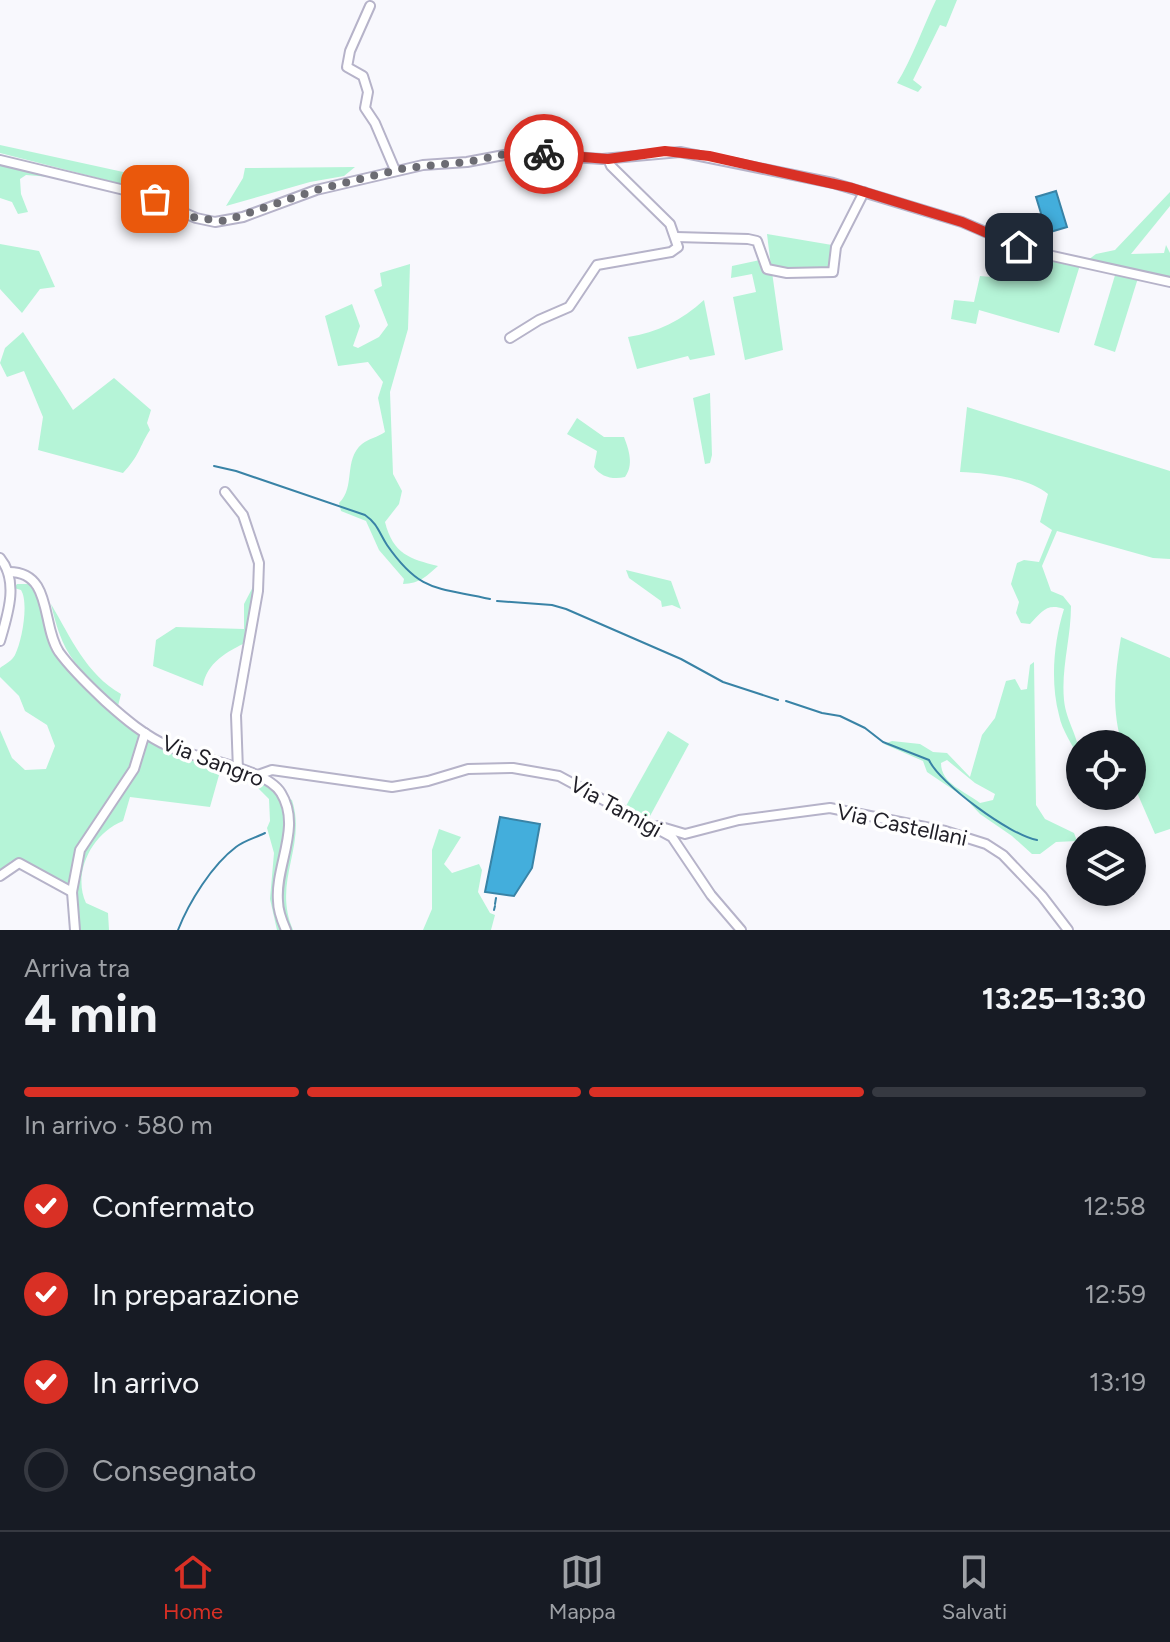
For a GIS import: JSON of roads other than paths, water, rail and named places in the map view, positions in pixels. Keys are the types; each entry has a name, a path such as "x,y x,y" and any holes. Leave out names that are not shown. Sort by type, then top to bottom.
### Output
{"street":[{"path":"370,6 350,51 347,67 363,76 368,92 365,108 375,123 395,170"},
{"path":"0,160 130,191 196,218 215,222 243,217 316,190 423,165 467,162 515,153 608,159 659,151 689,153 864,192 962,222 1030,251 1170,282"},
{"path":"510,338 539,320 569,307 597,265 675,251 678,247 670,224 613,169 608,159"},
{"path":"676,237 757,241 767,269 787,273 833,272 836,247 864,192"},
{"path":"225,492 243,515 259,563 258,591 236,715 238,770"},
{"path":"0,558 10,576 0,641"},
{"name":"Via Sangro","path":"10,576 25,574 37,584 59,651 103,699 145,733 198,758 258,775 277,788 287,811 288,840 277,899 286,930"},
{"path":"75,930 72,892 80,850 134,769 145,733"},
{"name":"Via Tamigi","path":"258,775 272,770 392,787 428,781 468,769 513,768 559,776 672,837 711,895 741,930"},
{"name":"Via Castellani","path":"654,826 685,834 739,820 830,808 912,823 994,849 1017,869 1068,930"},
{"path":"0,876 19,863 72,892"}],"water":[{"path":"1056,191 1067,227 1047,233 1036,197"},
{"path":"500,817 540,824 532,868 514,896 485,892"}],"waterway":[{"path":"214,466 365,515 376,525 399,561 421,580 444,590 490,599"},
{"path":"497,601 566,609 681,659 723,682 778,700"},
{"path":"786,701 840,716 865,728 883,742 929,760 946,782 977,807 1011,829 1037,840"},
{"path":"178,930 195,896 218,864 239,845 265,833"},
{"path":"495,904 496,898"},
{"path":"494,910 495,906"}]}
